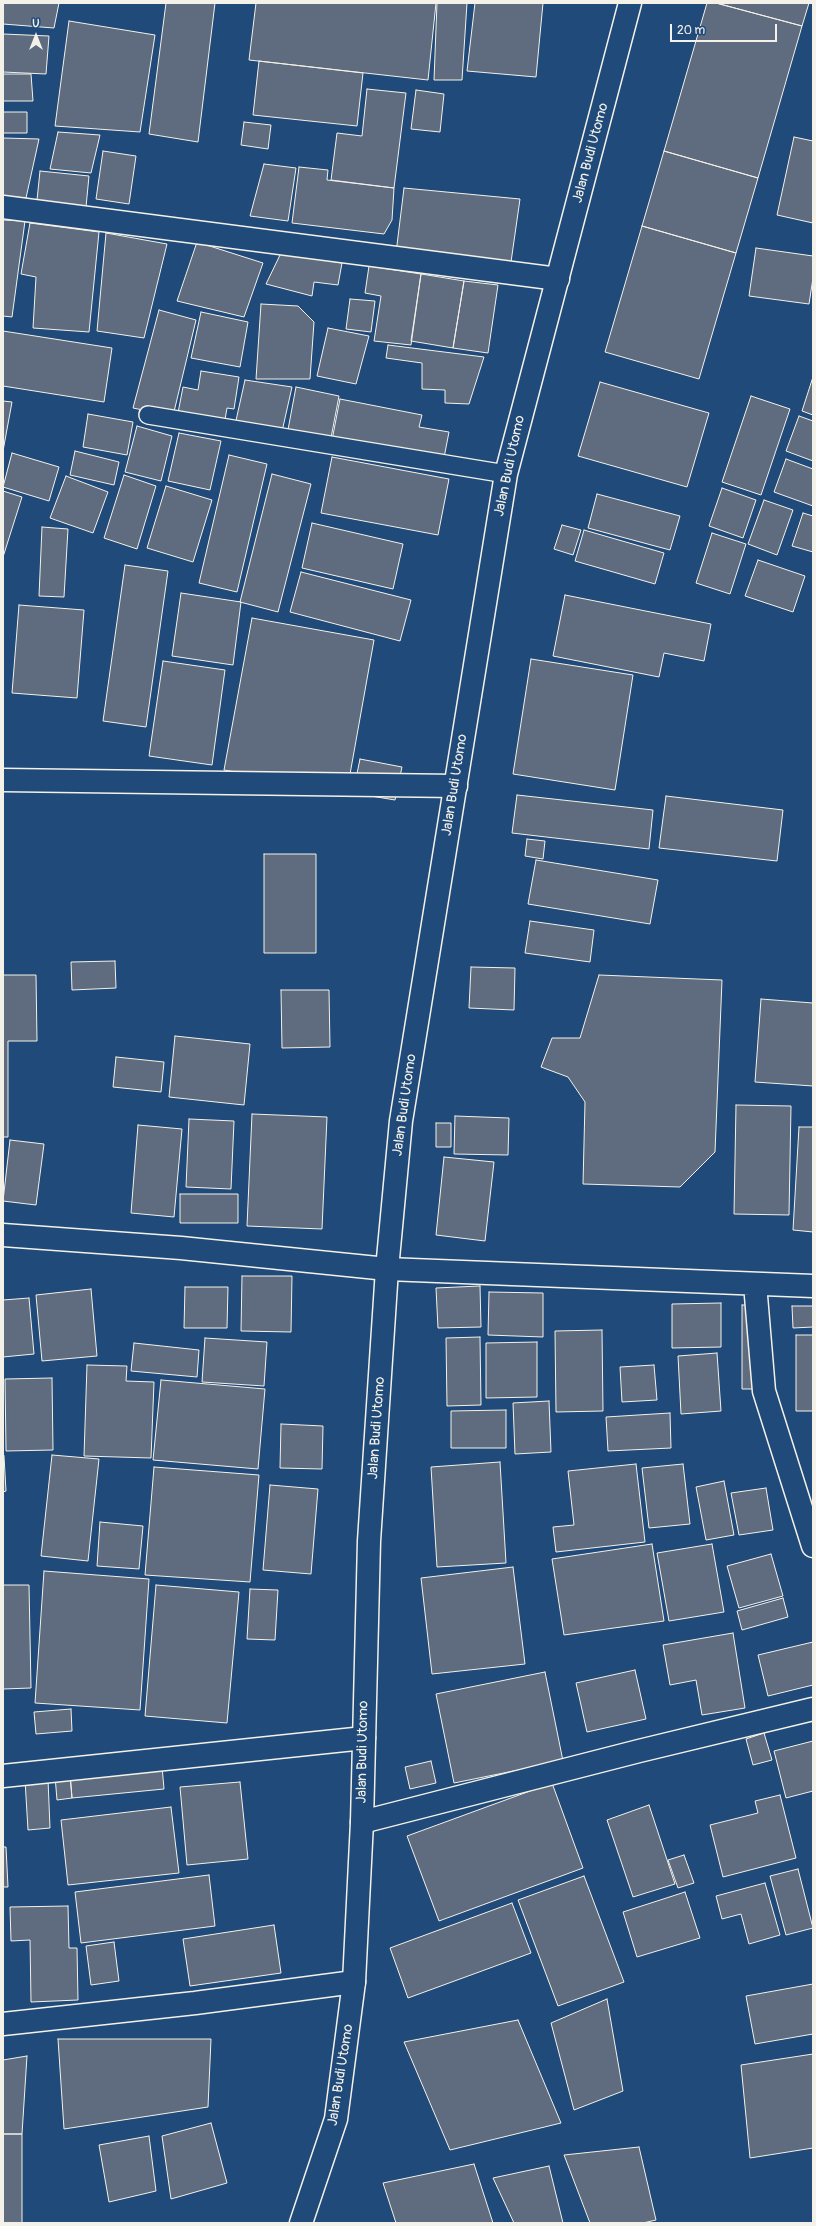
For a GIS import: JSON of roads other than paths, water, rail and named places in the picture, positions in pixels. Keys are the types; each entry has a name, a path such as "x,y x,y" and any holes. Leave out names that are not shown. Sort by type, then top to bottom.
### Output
{"street":[{"name":"Jalan Budi Utomo","path":"301,2223 336,2119 354,1982 362,1822 370,1541 387,1269 401,1121 506,474 537,350 558,279 630,3"},
{"path":"3,207 558,279"},
{"path":"3,780 456,786"},
{"path":"3,1235 181,1248 387,1269 813,1286"},
{"path":"755,1284 764,1391 813,1546"},
{"path":"362,1822 639,1751 813,1709"},
{"path":"3,1776 364,1738"},
{"path":"3,2024 195,2003 354,1982"}],"lane":[{"path":"148,415 506,474"}]}
